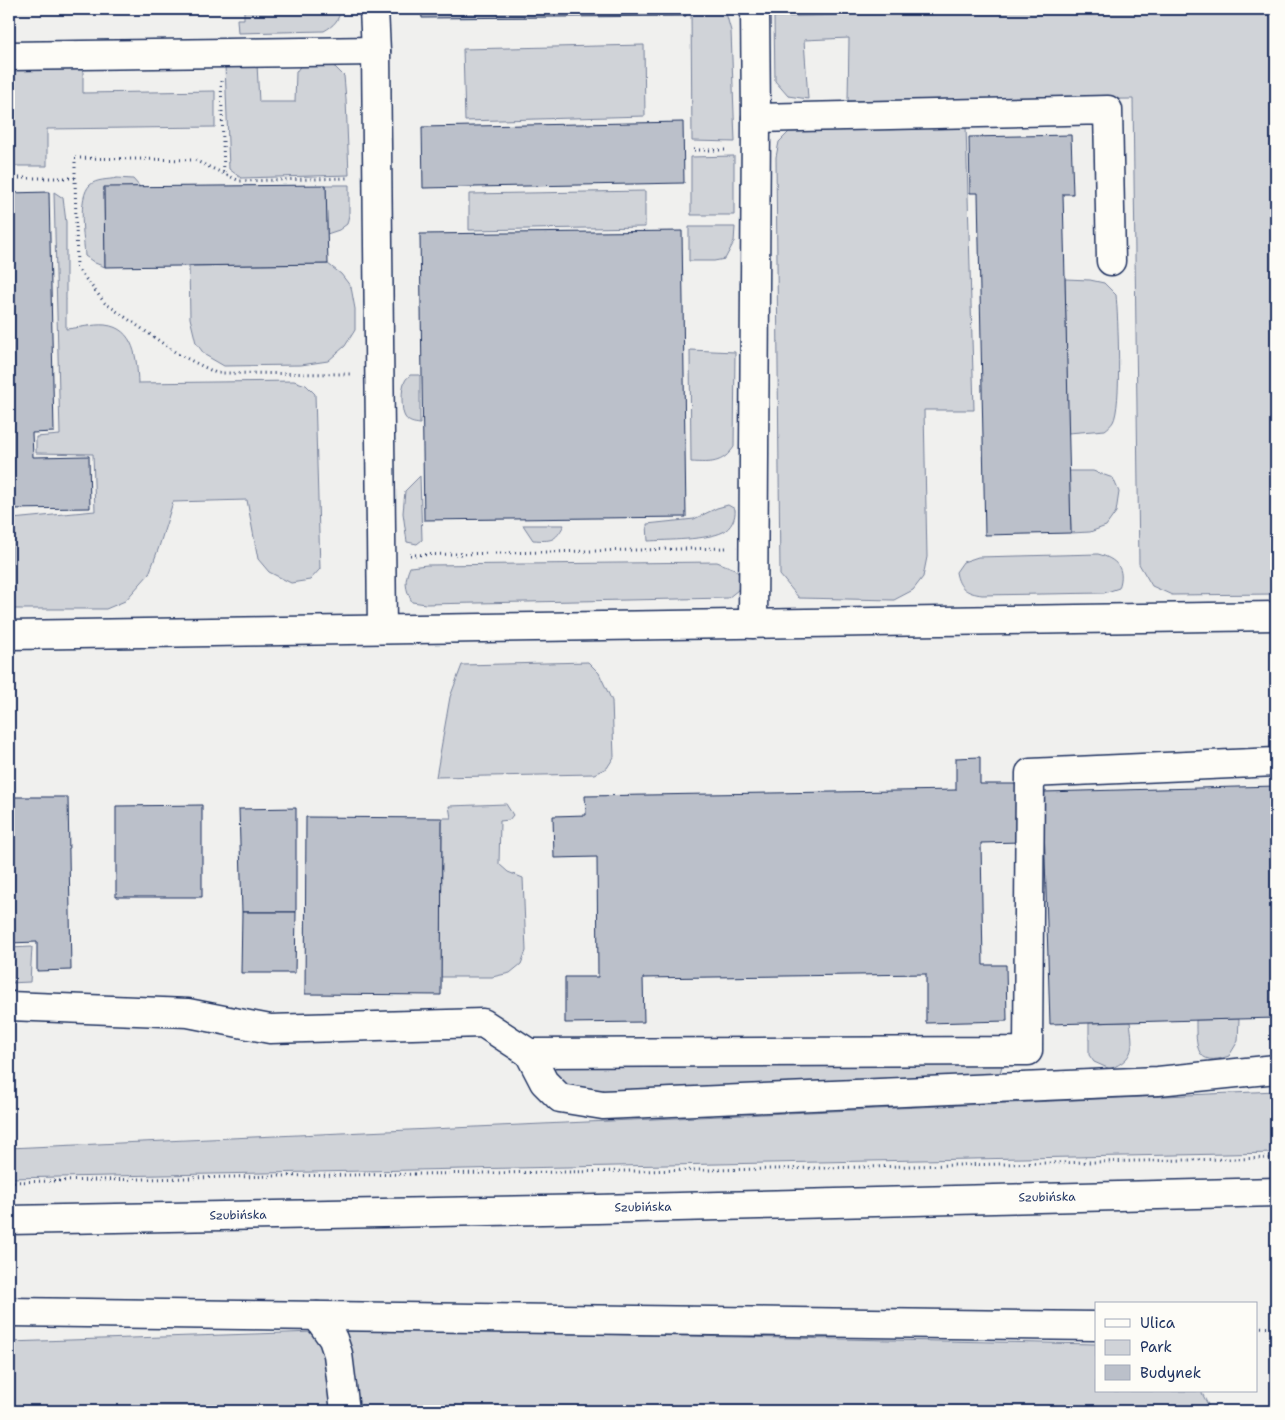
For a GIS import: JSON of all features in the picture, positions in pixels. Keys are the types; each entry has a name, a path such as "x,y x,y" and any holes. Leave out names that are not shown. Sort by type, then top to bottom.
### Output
{"main road":[{"path":"374,9 382,629"},
{"path":"753,624 755,9"},
{"path":"9,56 376,51"},
{"path":"756,118 1108,110 1112,261"},
{"path":"9,635 1276,616"},
{"path":"530,1053 1028,1051 1030,773 1276,762"},
{"path":"9,1006 188,1013 270,1029 483,1023 530,1053 544,1082 560,1098 603,1105 1158,1081 1276,1069"},
{"name":"Szubińska","path":"9,1220 597,1209 1276,1192"},
{"path":"9,1312 1095,1326"},
{"path":"317,1316 334,1339 346,1411"}],"path":[{"path":"220,53 224,173"},
{"path":"377,177 240,181 194,160 75,158 78,268 105,303 178,354 216,373 379,374"},
{"path":"9,178 75,178"},
{"path":"381,555 754,547"},
{"path":"9,1182 1276,1158"},
{"path":"1258,1327 1276,1328"}],"green space":[{"path":"244,9 340,9 339,16 335,22 324,31 238,33 237,19 244,19"},
{"path":"691,9 721,9 726,13 731,31 735,142 692,141"},
{"path":"876,9 1276,9 1276,594 1172,595 1152,586 1139,564 1133,99 848,101 849,38 804,40 808,99 788,96 775,81 774,17 875,14"},
{"path":"644,45 645,116 465,121 463,49"},
{"path":"321,63 335,67 344,76 349,175 241,178 229,169 225,65 257,64 259,102 295,102 296,72 302,64"},
{"path":"83,66 83,93 215,91 215,127 47,129 47,166 9,166 9,67"},
{"path":"966,125 974,410 924,410 927,557 923,577 913,590 894,600 799,598 780,575 776,157 779,142 789,132"},
{"path":"734,156 734,215 691,215 691,157"},
{"path":"117,178 133,179 140,187 104,188 105,267 85,256 82,208 86,191 90,185 99,181"},
{"path":"326,185 349,185 349,215 347,224 339,230 327,234"},
{"path":"645,191 645,227 469,230 469,194"},
{"path":"54,192 63,198 66,222 66,329 105,325 115,327 123,332 132,346 135,355 138,383 294,381 306,385 315,394 320,569 310,580 291,583 269,572 258,559 247,500 173,502 149,574 125,601 106,609 12,609 12,519 95,511 93,454 36,453 36,437 60,435"},
{"path":"689,227 735,227 734,242 725,259 689,261"},
{"path":"328,264 341,274 351,287 355,309 355,330 345,346 328,361 301,365 224,366 205,355 196,343 190,318 189,266"},
{"path":"1065,279 1090,280 1104,283 1116,295 1119,360 1118,399 1113,422 1105,430 1068,433"},
{"path":"690,350 735,352 734,447 725,457 716,461 691,462"},
{"path":"410,375 420,375 420,424 408,420 403,410 403,388 405,380"},
{"path":"1069,471 1093,471 1113,478 1119,492 1116,512 1106,526 1090,532 1071,533"},
{"path":"420,476 422,540 417,544 407,542 403,513 405,491"},
{"path":"728,505 735,509 735,516 731,525 723,532 697,538 648,541 647,524 694,519"},
{"path":"523,525 564,525 558,535 552,539 533,540"},
{"path":"1098,554 1118,565 1121,575 1119,588 1104,593 982,595 964,589 957,578 956,572 963,562 978,557"},
{"path":"717,562 735,569 741,577 738,590 728,598 426,604 412,602 406,584 410,567 427,565"},
{"path":"588,662 599,673 612,701 614,757 607,768 594,774 436,777 450,697 462,665"},
{"path":"506,804 513,815 509,820 500,821 499,864 508,872 523,878 526,951 521,964 510,973 492,977 441,977 442,818 451,818 449,806"},
{"path":"32,947 30,982 9,983 9,948"},
{"path":"1239,1019 1238,1041 1229,1056 1218,1059 1204,1057 1197,1046 1196,1020"},
{"path":"1130,1022 1132,1045 1129,1056 1110,1069 1094,1062 1089,1055 1089,1023"},
{"path":"998,1058 1002,1066 1000,1073 989,1078 579,1092 568,1090 549,1073 551,1064"},
{"path":"1276,1091 1276,1153 9,1178 9,1148"},
{"path":"377,1330 1095,1344 1095,1392 1202,1392 1211,1411 9,1411 9,1342"}],"building":[{"path":"421,9 686,9 686,16 422,18"},
{"path":"683,122 684,183 423,188 422,127"},
{"path":"1071,135 1073,194 1063,194 1071,533 985,535 978,193 970,193 969,137"},
{"path":"326,185 328,264 105,267 104,187"},
{"path":"49,192 54,432 32,433 33,457 89,456 90,508 9,509 9,193"},
{"path":"682,231 686,517 424,520 420,234"},
{"path":"980,757 980,784 1020,784 1021,842 981,843 983,965 1006,965 1007,1021 926,1023 926,974 643,978 644,1022 565,1023 565,977 598,977 597,857 554,858 553,816 586,815 585,796 956,790 956,758"},
{"path":"1276,786 1276,1018 1050,1024 1043,792"},
{"path":"9,797 68,797 71,970 37,971 37,942 9,943"},
{"path":"202,805 202,897 116,897 116,806"},
{"path":"296,808 296,912 242,912 239,809"},
{"path":"306,817 442,818 441,995 305,994"},
{"path":"242,912 296,912 295,973 241,973"}]}
